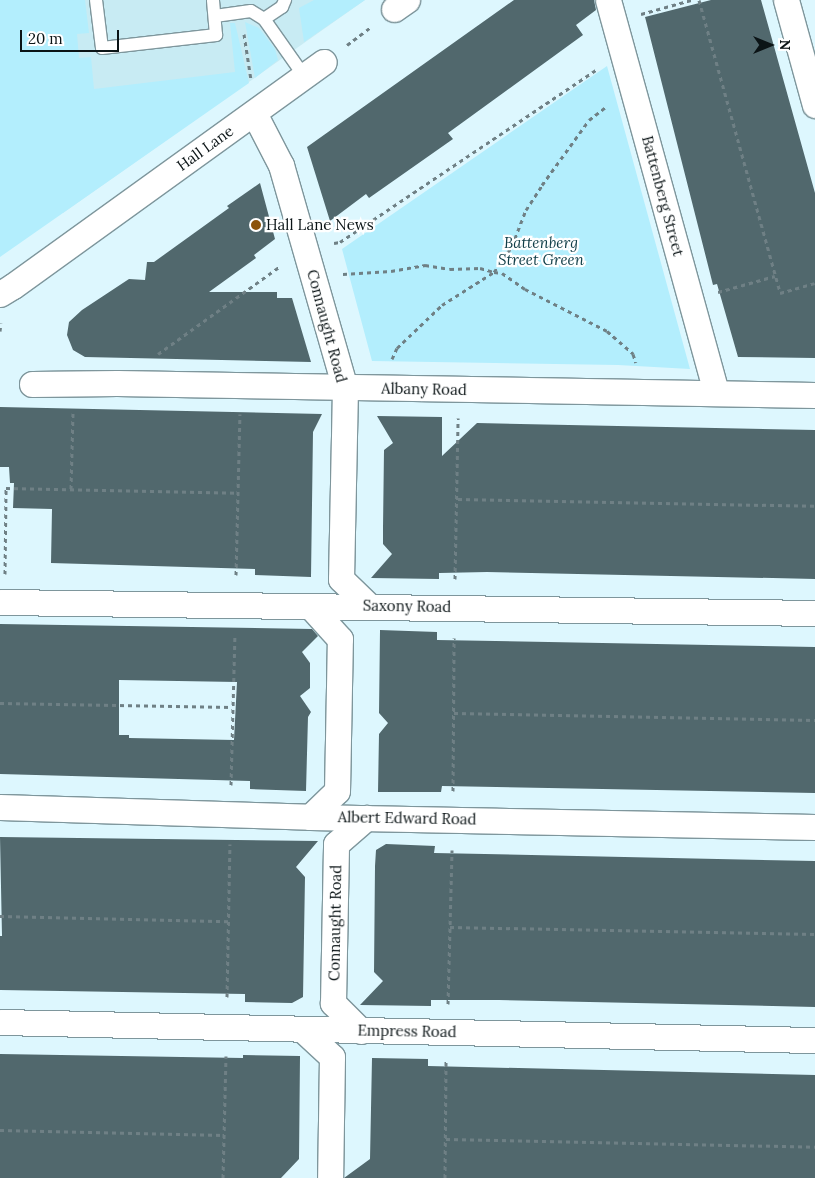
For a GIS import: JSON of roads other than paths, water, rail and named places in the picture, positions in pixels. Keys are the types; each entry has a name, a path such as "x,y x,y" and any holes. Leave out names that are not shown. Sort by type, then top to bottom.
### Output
{"street":[{"path":"786,0 815,105"},
{"name":"Battenberg Street","path":"611,11 716,392"},
{"name":"Hall Lane","path":"0,294 14,286 324,62"},
{"name":"Connaught Road","path":"261,108 306,249 345,388 330,1178"},
{"name":"Albany Road","path":"32,384 117,383 815,395"},
{"path":"341,579 368,605"},
{"name":"Saxony Road","path":"2,602 236,604 311,607 368,605 815,612"},
{"path":"311,607 340,639"},
{"path":"310,817 337,790"},
{"name":"Albert Edward Road","path":"0,807 310,817 815,828"},
{"name":"Connaught Road","path":"336,844 366,818"},
{"name":"Connaught Road","path":"333,1002 361,1031"},
{"name":"Empress Road","path":"0,1022 815,1040"},
{"path":"302,1029 332,1057"}],"lane":[{"path":"96,0 102,48 216,35 212,0"},
{"path":"264,19 282,7 285,0"},
{"path":"215,16 252,11 264,19 304,76"}],"place":[{"name":"Hall Lane News","path":"256,225"}],"park label":[{"name":"Battenberg Street Green","path":"541,250"}]}
